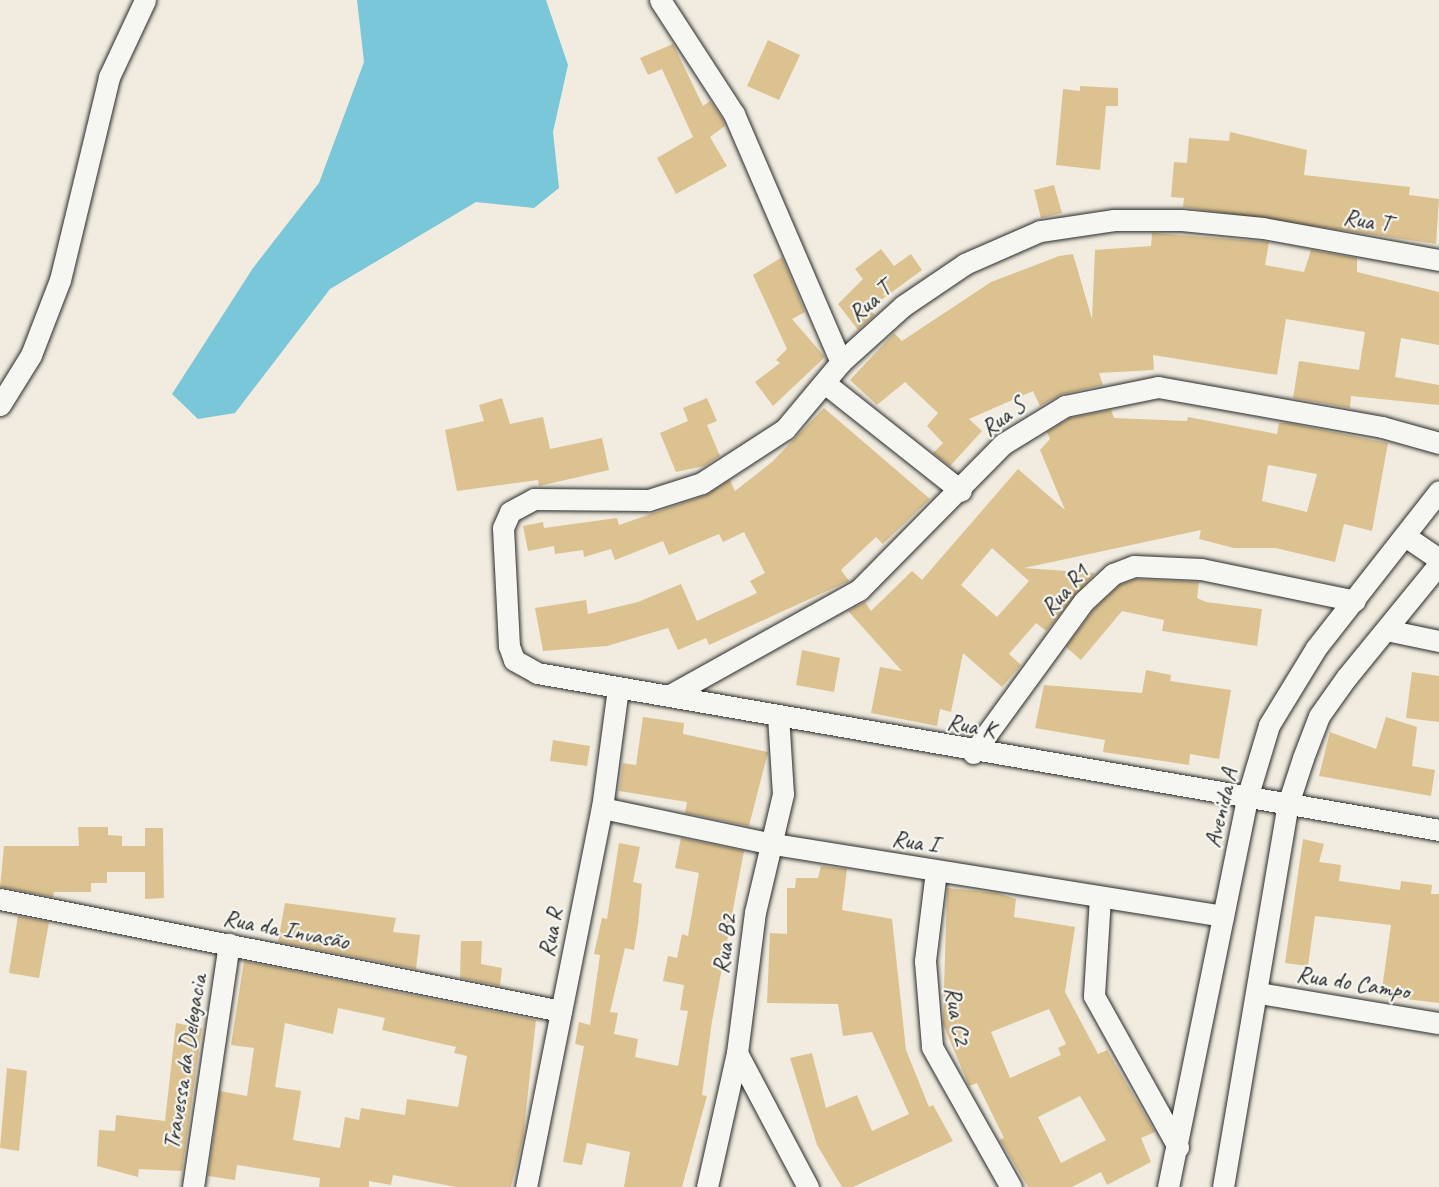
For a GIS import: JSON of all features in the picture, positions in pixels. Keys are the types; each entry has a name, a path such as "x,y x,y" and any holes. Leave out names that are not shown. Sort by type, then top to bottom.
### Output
{"street":[{"path":"0,405 31,355 60,280 109,77 145,0"},
{"path":"660,0 734,114 841,362"},
{"name":"Rua T","path":"509,646 503,528 522,502 650,500 702,483 785,429 826,384 841,362 903,306 965,264 1040,231 1114,220 1181,220 1263,228 1439,260"},
{"path":"826,384 961,491"},
{"name":"Rua S","path":"670,694 859,590 1031,423 1065,406 1158,387 1382,427 1439,443"},
{"name":"Avenida A","path":"1168,1187 1178,1147 1247,798 1269,725 1287,691 1439,491"},
{"path":"1405,536 1439,559"},
{"path":"1223,1187 1259,993 1288,804 1319,716 1439,564"},
{"name":"Rua R1","path":"973,753 1084,601 1113,574 1134,566 1201,569 1355,601"},
{"path":"1386,630 1439,641"},
{"name":"Rua K","path":"509,646 523,668 618,688 670,694 973,753 1439,830"},
{"name":"Rua R","path":"526,1187 602,807 618,688"},
{"name":"Rua B2","path":"707,1187 737,1053 768,843 783,794 778,715"},
{"name":"Rua I","path":"602,807 768,843 1223,916"},
{"name":"Rua C2","path":"936,871 925,961 932,1047 1011,1187"},
{"path":"1100,897 1094,996 1178,1147"},
{"name":"Rua da Invasão","path":"0,899 561,1011"},
{"name":"Travessa da Delegacia","path":"193,1187 229,944"},
{"name":"Rua do Campo","path":"1259,993 1439,1023"},
{"path":"737,1053 808,1187"}],"water":[{"path":"357,0 546,0 568,65 553,132 559,188 534,208 476,202 330,289 235,413 198,419 172,394 253,268 319,183 364,62"}],"building":[{"path":"768,40 800,55 779,100 747,86"},
{"path":"673,44 703,106 710,101 723,120 725,126 710,137 727,166 676,194 657,158 693,137 662,69 648,75 640,58"},
{"path":"1080,86 1118,88 1118,106 1106,106 1100,170 1056,165 1063,89 1080,91"},
{"path":"1230,132 1307,150 1304,175 1410,187 1409,195 1439,199 1436,244 1183,207 1184,198 1171,197 1174,162 1187,163 1189,138 1229,141"},
{"path":"1054,185 1062,213 1041,218 1034,190"},
{"path":"1152,233 1269,242 1265,265 1304,272 1311,250 1357,258 1357,272 1439,292 1439,345 1401,338 1395,377 1439,385 1439,405 1351,396 1350,408 1293,398 1299,361 1359,370 1365,332 1286,319 1277,375 1153,355 1154,370 1099,373 1103,385 1062,394 1040,406 1033,391 969,419 982,431 950,466 933,453 943,443 927,426 938,413 905,382 877,405 850,380 894,333 902,341 991,282 1059,256 1073,254 1092,319 1095,250 1151,246"},
{"path":"881,249 894,266 911,254 922,270 869,309 875,315 858,330 838,304 863,279 855,269"},
{"path":"782,257 805,312 792,319 825,357 773,406 755,382 780,363 776,360 787,349 753,275"},
{"path":"502,398 510,424 543,417 550,449 602,438 609,470 539,486 538,480 457,491 445,430 484,421 479,405"},
{"path":"707,398 717,421 707,425 720,456 704,466 676,472 660,433 688,421 683,408"},
{"path":"824,408 930,499 883,544 876,537 841,570 849,581 709,645 706,638 678,650 668,628 607,646 543,651 535,608 586,600 588,614 638,602 681,584 697,621 757,593 750,581 765,573 744,532 723,542 719,534 669,555 663,541 615,560 611,549 584,557 583,550 555,554 554,546 528,551 523,526 543,522 544,528 617,518 619,525 706,495 730,480 735,491 772,462"},
{"path":"1111,410 1114,418 1187,421 1188,417 1277,434 1279,423 1288,423 1388,443 1372,531 1344,524 1335,562 1275,548 1234,548 1199,539 1201,530 1024,568 1095,573 1046,631 1036,623 1009,654 1021,665 1002,687 963,653 951,712 940,709 937,726 871,713 880,667 902,671 848,611 865,602 871,611 912,571 922,580 1018,469 1065,510 1040,450 1050,439 1047,432 1070,418","holes":["1268,465 1317,474 1307,512 1262,501","992,548 1029,581 997,617 961,585"]},
{"path":"1136,579 1199,582 1197,598 1206,602 1262,609 1257,646 1162,631 1164,620 1122,611 1081,660 1066,647 1094,609 1120,585"},
{"path":"802,650 840,658 834,692 796,685"},
{"path":"1146,670 1171,675 1170,681 1231,690 1219,759 1190,754 1189,765 1103,752 1105,740 1035,728 1044,685 1142,693"},
{"path":"1412,672 1439,676 1439,722 1406,718"},
{"path":"643,717 684,723 683,734 768,752 749,826 685,813 687,802 619,791 623,763 636,765"},
{"path":"1386,717 1417,727 1412,766 1435,770 1431,796 1319,776 1330,732 1376,749"},
{"path":"553,740 590,746 587,766 550,761"},
{"path":"78,827 108,827 108,835 122,836 122,846 145,846 145,828 163,828 164,898 145,899 145,872 107,872 107,883 91,883 91,892 54,892 53,897 0,887 4,846 79,846"},
{"path":"681,838 744,851 712,1021 702,1095 707,1096 682,1187 624,1187 630,1152 587,1143 582,1165 563,1162 584,1046 575,1044 579,1022 590,1025 600,955 594,954 602,918 607,919 619,843 640,847 633,882 642,884 634,950 625,948 610,1012 618,1013 614,1034 638,1039 635,1057 678,1066 688,1011 680,1010 684,985 663,981 668,956 677,958 682,934 688,936 699,873 675,868"},
{"path":"1303,839 1324,844 1319,862 1341,865 1339,881 1400,890 1401,881 1432,885 1431,894 1439,894 1439,1003 1381,996 1391,925 1315,916 1308,966 1285,963"},
{"path":"821,866 847,869 842,910 892,919 906,1050 929,1107 933,1105 953,1141 853,1187 842,1187 817,1145 790,1058 812,1053 826,1108 857,1095 872,1131 909,1114 872,1032 843,1036 838,1004 767,1003 770,933 787,934 787,888 795,888 796,878 818,878"},
{"path":"947,888 997,893 1016,899 1014,917 1075,927 1065,992 1098,1054 1107,1050 1155,1132 1141,1138 1151,1162 1107,1185 1101,1172 1072,1187 1028,1187 1000,1140 1004,1138 977,1083 969,1086 943,1024","holes":["1049,1009 1066,1044 1058,1048 1061,1055 1010,1078 991,1032","1080,1096 1106,1140 1061,1163 1038,1117"]},
{"path":"285,903 396,918 393,932 420,935 416,969 278,942"},
{"path":"18,916 49,922 39,978 9,973"},
{"path":"461,941 482,941 481,964 502,968 500,986 460,978"},
{"path":"244,961 536,1020 523,1138 511,1187 456,1187 393,1175 391,1185 369,1181 369,1187 319,1187 320,1178 237,1165 235,1180 208,1176 220,1091 247,1096 254,1048 231,1045","holes":["338,1008 385,1018 382,1030 456,1047 454,1053 467,1056 458,1107 407,1099 405,1115 361,1108 359,1120 345,1117 340,1148 293,1140 301,1091 275,1087 285,1023 333,1034"]},
{"path":"176,1023 202,1028 182,1171 139,1169 138,1177 97,1166 99,1130 115,1131 116,1115 165,1121"},
{"path":"7,1068 27,1071 19,1151 0,1148"}]}
